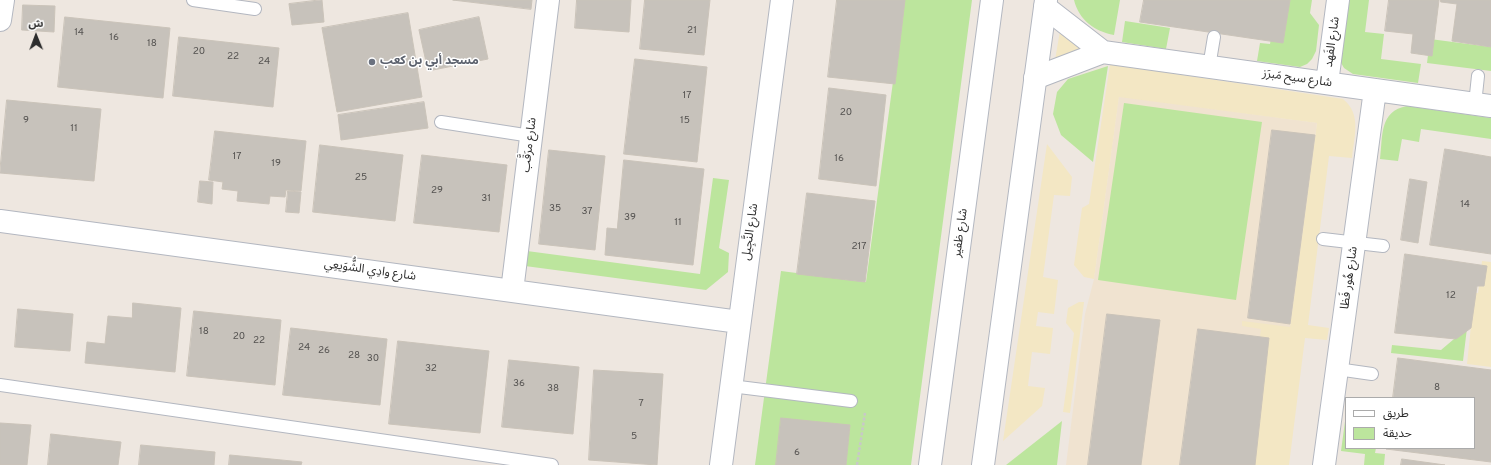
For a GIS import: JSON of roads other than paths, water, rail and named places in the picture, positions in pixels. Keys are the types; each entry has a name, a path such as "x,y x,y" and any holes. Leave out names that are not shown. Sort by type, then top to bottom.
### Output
{"street":[{"path":"0,20 3,0"},
{"name":"شارع مرَقَّب","path":"512,291 548,0"},
{"name":"شارع النَّجِيل","path":"721,465 782,0"},
{"name":"شارع ظفير","path":"930,465 992,0"},
{"name":"شارع الفَهد","path":"1327,84 1338,0"},
{"path":"984,465 1046,4"},
{"name":"شارع سيح مَبرَز","path":"1046,4 1103,52"},
{"name":"شارع سيح مَبرَز","path":"1035,78 1103,52 1483,105"},
{"name":"شارع هُور فَظا","path":"1324,465 1375,90"},
{"name":"شارع وادِي الشُّوَيعِي","path":"0,221 739,322"}],"lane":[{"path":"193,0 255,9"},
{"path":"1209,67 1214,37"},
{"path":"1478,76 1483,105"},
{"path":"441,122 531,136"},
{"path":"1323,239 1383,246"},
{"path":"1337,369 1372,374"},
{"path":"0,385 552,465"},
{"path":"731,386 852,401"}],"place":[{"name":"مسجد أبي بن كعب","path":"372,62"}]}
